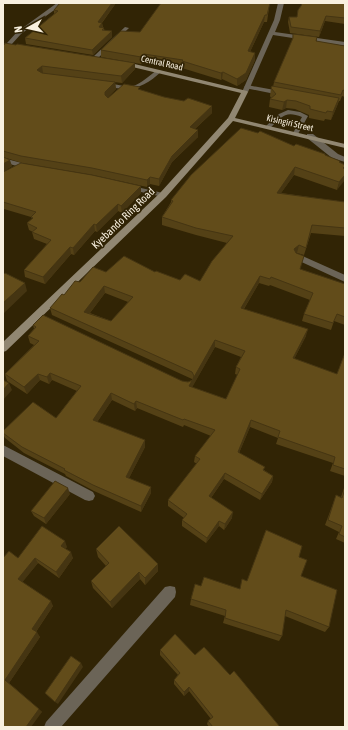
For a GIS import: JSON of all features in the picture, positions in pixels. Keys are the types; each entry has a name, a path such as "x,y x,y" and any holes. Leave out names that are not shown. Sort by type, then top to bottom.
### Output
{"street":[{"path":"6,44 61,3"},
{"path":"246,89 271,33 281,3"},
{"path":"271,33 345,44"},
{"path":"6,44 19,46"},
{"path":"87,57 106,60"},
{"name":"Central Road","path":"117,62 246,89"},
{"name":"Kyebando Ring Road","path":"3,348 163,195 231,119 246,89"},
{"name":"Kisingiri Street","path":"231,119 310,136 345,146"},
{"path":"310,136 334,156 345,160"},
{"path":"3,160 36,169"},
{"path":"9,173 21,166"},
{"path":"121,185 163,195"},
{"path":"298,257 345,279"},
{"path":"38,314 52,320"},
{"path":"3,450 89,496"},
{"path":"51,727 170,592"}],"lane":[{"path":"95,58 127,28"},
{"path":"102,85 123,88 139,86 159,71"},
{"path":"118,92 123,88"},
{"path":"246,89 289,94"},
{"path":"268,127 285,111 291,110 304,116 296,133"}],"building":[{"path":"60,3 112,3 98,22 102,23 99,27 104,28 102,30 112,31 92,50 25,38 58,11 54,10"},
{"path":"161,3 270,3 267,15 265,15 248,51 255,53 246,73 237,79 223,72 221,73 182,61 183,60 144,54 141,57 101,50 121,31 140,32"},
{"path":"302,3 345,3 345,18 326,16 320,31 291,27 289,17 297,17 298,10"},
{"path":"293,34 317,37 316,41 345,46 345,91 343,90 341,95 274,82 293,38"},
{"path":"5,43 135,63 121,76 42,66 37,70 42,73 115,82 105,92 105,95 108,98 124,84 140,87 138,89 164,97 184,101 188,98 212,106 190,127 198,130 172,156 159,179 150,177 147,180 92,168 21,156 3,151 3,45"},
{"path":"272,86 339,98 333,112 327,111 326,113 310,109 310,106 296,101 287,100 284,102 270,99 276,94 271,88"},
{"path":"241,128 258,133 260,131 294,146 296,144 325,154 345,165 343,168 345,169 345,175 339,182 295,167 277,193 345,202 345,228 312,225 306,248 299,245 294,249 296,253 304,256 300,269 345,284 345,317 337,314 333,323 304,314 313,293 271,277 270,279 260,276 241,308 308,329 293,358 337,374 345,353 345,469 333,465 335,457 278,437 280,431 251,420 238,452 265,467 263,470 273,476 262,494 225,473 209,496 233,512 225,524 219,521 207,538 182,520 187,514 168,500 200,459 195,456 215,430 184,419 183,420 136,401 134,404 111,393 93,420 145,440 126,477 151,487 141,506 93,485 64,470 65,469 22,447 3,433 3,431 33,402 56,418 81,386 50,373 47,377 38,374 24,387 5,374 39,341 28,336 36,327 33,325 43,315 182,381 188,382 192,380 189,386 226,399 240,369 236,367 245,351 215,340 193,378 194,376 192,372 50,308 62,294 64,295 75,281 80,282 93,267 106,272 124,256 155,272 156,271 180,280 185,274 200,281 212,261 233,236 196,228 162,217 173,201 171,200 191,175","holes":["104,286 133,297 111,321 84,312"]},
{"path":"3,157 10,160 3,164"},
{"path":"21,163 92,175 141,186 121,206 118,204 96,225 94,224 73,248 70,247 43,277 24,270 51,240 32,232 37,228 27,223 33,218 31,217 36,212 3,202 3,172"},
{"path":"5,273 25,283 3,303 3,275"},
{"path":"3,380 9,383 3,390"},
{"path":"55,481 68,488 44,518 31,511"},
{"path":"345,489 345,537 339,534 342,526 328,520 336,495 342,498"},
{"path":"42,526 65,541 61,546 71,552 56,572 35,558 18,579 51,601 32,629 37,632 5,680 39,709 26,727 3,727 3,558 9,551 18,558"},
{"path":"119,526 158,564 145,578 139,572 110,602 91,581 109,563 96,549"},
{"path":"266,530 302,546 299,557 307,560 301,576 337,590 329,627 286,610 282,636 225,618 226,610 191,599 195,584 201,586 204,577 240,589 242,579 247,581"},
{"path":"175,634 195,655 204,647 230,675 234,671 280,727 213,727 208,721 213,717 189,687 184,692 174,680 180,673 160,650"},
{"path":"71,656 81,663 55,702 45,693"}]}
